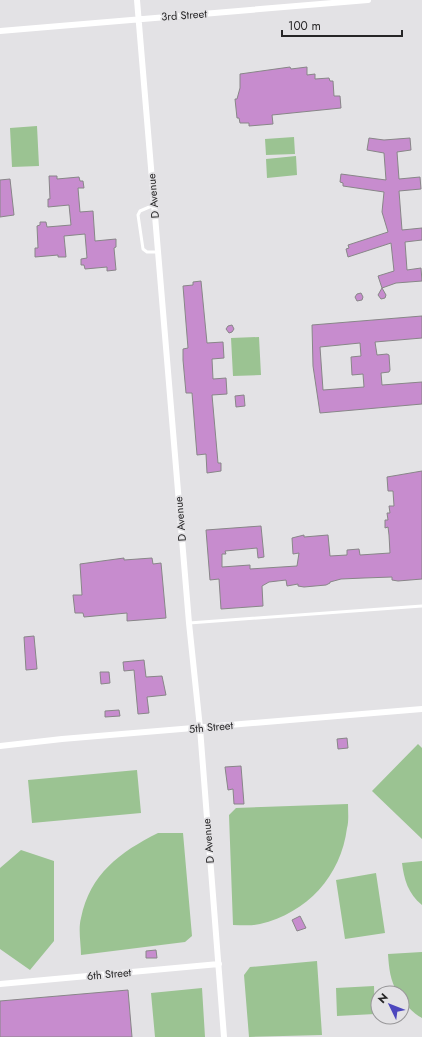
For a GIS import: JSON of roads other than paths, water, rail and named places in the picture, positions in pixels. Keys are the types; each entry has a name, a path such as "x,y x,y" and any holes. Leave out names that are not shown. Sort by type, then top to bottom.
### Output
{"street":[{"name":"D Avenue","path":"137,0 189,623 200,728 224,1037"},
{"name":"3rd Street","path":"0,31 138,18 368,0"},
{"name":"5th Street","path":"0,746 62,739 422,709"},
{"name":"6th Street","path":"0,984 219,964"}],"lane":[{"path":"154,205 140,211 138,215 143,250 147,252 158,252"},
{"path":"189,623 422,606"}]}
